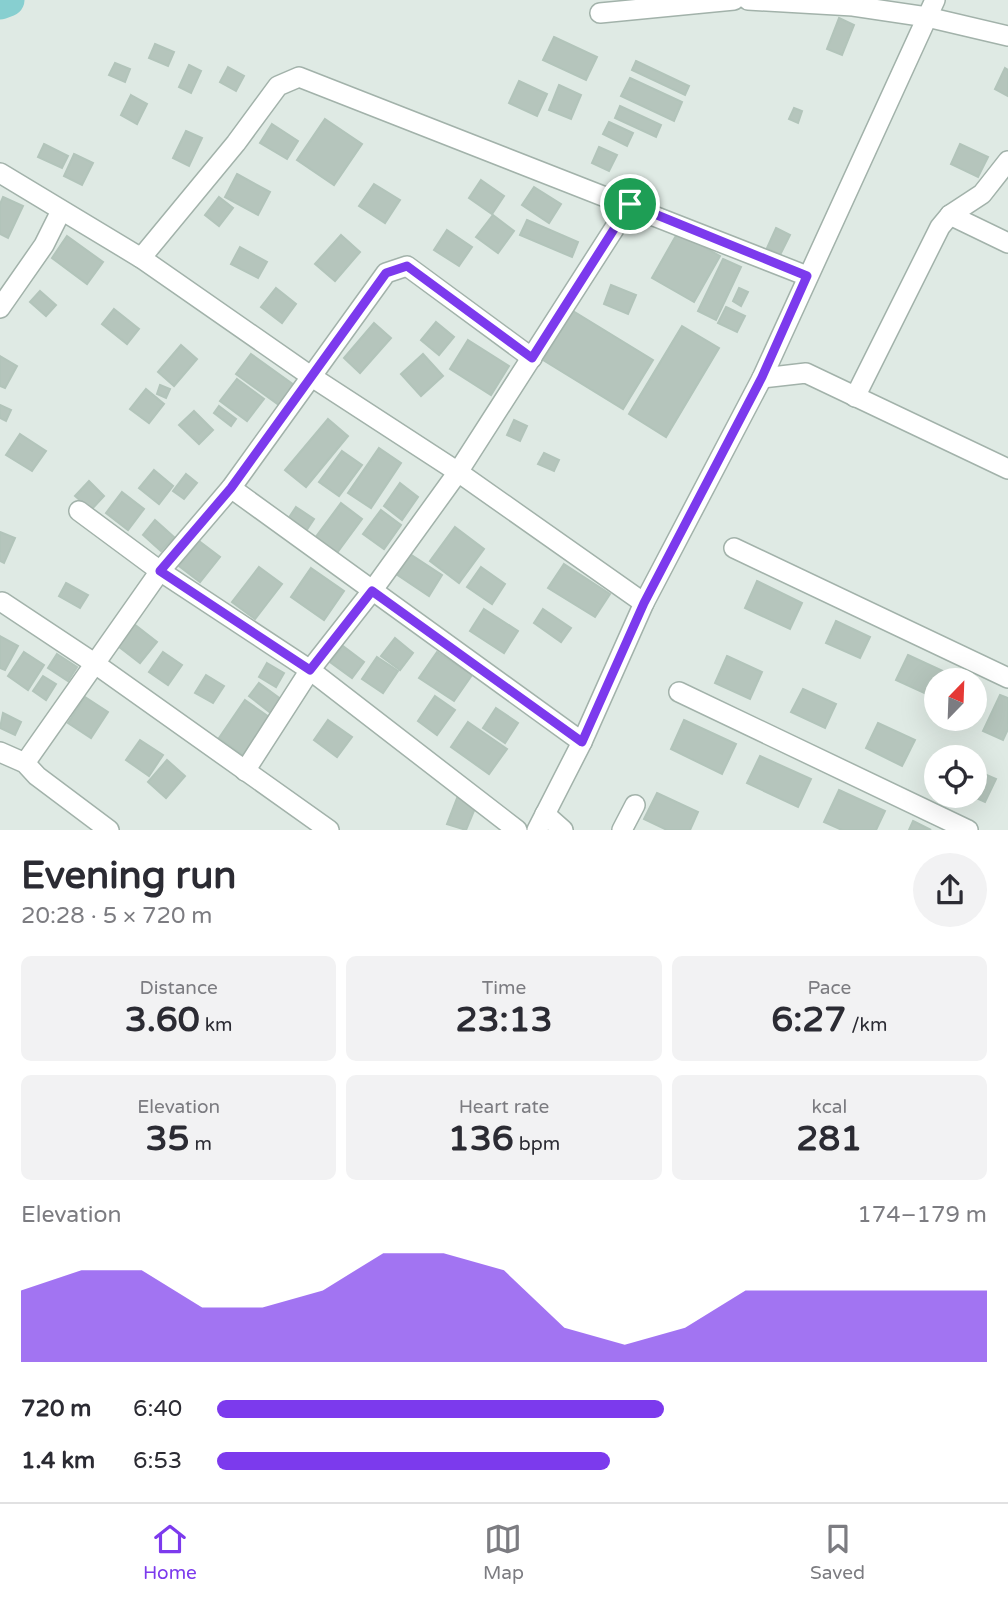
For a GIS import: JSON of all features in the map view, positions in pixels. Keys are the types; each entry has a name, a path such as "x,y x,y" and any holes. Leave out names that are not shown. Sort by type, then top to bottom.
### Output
{"street":[{"path":"600,13 734,0"},
{"path":"748,0 931,9 1008,36"},
{"path":"563,830 541,822 582,742 644,603 762,377 931,9"},
{"path":"141,258 236,143 278,86 299,77 413,123 630,204 807,276"},
{"path":"855,397 940,227 950,215 982,194 1008,161"},
{"path":"0,173 141,258 312,377 458,472 644,603"},
{"path":"245,771 310,670 372,591 458,472 630,204"},
{"path":"0,308 44,245 61,211"},
{"path":"950,215 1008,243"},
{"path":"25,763 160,571 231,488 386,273 407,266 532,358"},
{"path":"762,377 806,373 1008,469"},
{"path":"231,488 582,742"},
{"path":"79,511 160,571 310,670 517,830"},
{"path":"734,548 1008,678"},
{"path":"2,602 94,663 329,830"},
{"path":"679,692 968,830"},
{"path":"0,752 25,763 37,776 108,830"},
{"path":"622,830 635,805"}],"building":[{"path":"839,18 854,25 842,55 827,49"},
{"path":"554,37 597,57 586,80 543,60"},
{"path":"155,44 174,52 168,66 149,58"},
{"path":"636,61 689,86 685,95 632,70"},
{"path":"115,63 130,69 125,82 109,75"},
{"path":"189,65 201,71 191,93 179,87"},
{"path":"228,67 244,76 236,91 220,82"},
{"path":"1005,68 1008,70 1008,96 995,89"},
{"path":"630,78 682,102 674,121 621,96"},
{"path":"519,81 547,94 537,116 509,103"},
{"path":"559,85 581,95 571,119 549,110"},
{"path":"131,95 147,104 137,124 121,115"},
{"path":"620,106 661,125 656,137 615,118"},
{"path":"794,108 802,111 798,123 789,119"},
{"path":"325,119 362,144 334,185 297,160"},
{"path":"609,122 633,133 627,146 603,134"},
{"path":"272,124 298,141 287,159 260,143"},
{"path":"186,131 202,138 189,166 173,158"},
{"path":"44,144 68,156 62,168 38,157"},
{"path":"960,144 988,157 978,177 951,164"},
{"path":"599,147 617,155 609,171 592,163"},
{"path":"74,154 93,163 82,185 64,176"},
{"path":"237,174 270,192 258,215 225,197"},
{"path":"481,180 504,196 492,214 469,198"},
{"path":"374,184 400,200 385,223 359,206"},
{"path":"534,187 561,204 549,223 522,205"},
{"path":"3,197 23,206 8,238 0,234 0,204"},
{"path":"219,197 233,208 219,226 205,215"},
{"path":"493,215 514,231 498,253 476,237"},
{"path":"527,220 578,242 572,257 520,235"},
{"path":"776,228 790,235 780,255 767,248"},
{"path":"447,230 472,247 459,266 434,250"},
{"path":"678,232 720,256 694,302 652,278"},
{"path":"341,235 360,252 335,281 315,264"},
{"path":"67,236 103,262 87,284 52,258"},
{"path":"240,247 267,262 258,278 231,264"},
{"path":"723,259 741,267 716,320 698,311"},
{"path":"611,285 636,295 628,314 604,304"},
{"path":"276,288 296,304 282,323 261,307"},
{"path":"739,288 748,292 741,306 733,301"},
{"path":"40,291 56,305 46,316 30,302"},
{"path":"726,307 745,316 737,332 718,323"},
{"path":"114,309 139,329 127,344 102,324"},
{"path":"573,311 653,360 623,409 543,360"},
{"path":"436,322 454,337 439,355 421,340"},
{"path":"374,323 391,338 360,373 344,358"},
{"path":"682,326 719,348 666,437 629,414"},
{"path":"468,340 509,366 491,395 450,369"},
{"path":"181,345 197,359 174,386 158,372"},
{"path":"251,354 294,385 279,405 236,374"},
{"path":"423,354 443,376 421,396 401,374"},
{"path":"0,356 17,366 5,388 0,386"},
{"path":"237,379 264,399 247,421 220,401"},
{"path":"160,385 170,389 166,398 157,394"},
{"path":"146,389 164,404 149,423 130,409"},
{"path":"0,405 11,410 6,421 0,418"},
{"path":"219,406 236,419 231,426 214,413"},
{"path":"194,411 213,430 199,444 179,425"},
{"path":"328,419 348,436 306,487 285,470"},
{"path":"514,420 527,426 520,441 507,435"},
{"path":"20,434 46,451 32,471 6,455"},
{"path":"379,448 401,463 371,508 348,493"},
{"path":"342,451 362,465 339,496 319,482"},
{"path":"544,453 559,460 554,471 538,464"},
{"path":"154,470 173,486 159,504 139,488"},
{"path":"186,474 197,483 184,499 173,491"},
{"path":"89,481 104,496 91,510 75,496"},
{"path":"400,483 418,497 402,520 384,506"},
{"path":"122,492 144,509 128,530 106,513"},
{"path":"341,503 362,519 337,553 315,538"},
{"path":"296,507 314,519 306,531 288,519"},
{"path":"381,510 401,525 384,549 363,534"},
{"path":"155,520 174,537 161,551 143,535"},
{"path":"455,527 484,549 459,583 430,561"},
{"path":"0,532 15,538 4,563 0,561"},
{"path":"199,541 220,557 200,582 179,566"},
{"path":"410,554 442,575 429,596 396,574"},
{"path":"564,564 610,594 595,617 548,588"},
{"path":"259,567 282,584 255,619 232,602"},
{"path":"481,567 505,584 492,604 467,587"},
{"path":"311,568 344,591 324,620 291,597"},
{"path":"757,581 802,603 790,629 745,608"},
{"path":"66,583 88,595 80,608 59,596"},
{"path":"484,609 518,631 504,653 470,631"},
{"path":"543,609 571,628 561,642 534,623"},
{"path":"836,621 870,637 860,658 826,643"},
{"path":"134,624 157,642 140,663 118,646"},
{"path":"0,636 18,646 5,670 0,668"},
{"path":"395,638 413,653 400,670 381,656"},
{"path":"343,646 364,662 352,678 330,662"},
{"path":"24,652 44,665 28,690 8,676"},
{"path":"163,652 182,665 168,685 149,672"},
{"path":"437,652 472,675 454,701 419,678"},
{"path":"57,654 77,667 68,681 48,668"},
{"path":"908,655 936,668 924,668 924,693 896,680"},
{"path":"727,656 762,672 750,699 715,683"},
{"path":"377,657 398,671 383,693 362,679"},
{"path":"267,663 284,673 276,687 259,677"},
{"path":"206,675 224,686 213,703 195,693"},
{"path":"43,676 56,684 46,700 33,691"},
{"path":"259,683 282,700 272,714 249,696"},
{"path":"803,689 836,704 825,728 791,712"},
{"path":"1000,695 1008,698 1008,729 1003,740 985,732"},
{"path":"435,696 455,710 437,735 418,721"},
{"path":"85,697 108,712 91,738 68,723"},
{"path":"245,700 269,717 243,755 219,738"},
{"path":"496,708 518,723 505,743 483,728"},
{"path":"3,713 21,722 15,735 0,728"},
{"path":"328,720 352,737 337,757 314,740"},
{"path":"684,720 736,744 722,774 671,749"},
{"path":"468,722 507,749 489,774 451,747"},
{"path":"878,723 915,740 902,766 866,748"},
{"path":"140,740 163,755 149,776 126,760"},
{"path":"760,756 811,779 798,807 747,783"},
{"path":"167,760 185,776 166,798 148,782"},
{"path":"987,775 996,779 987,798"},
{"path":"839,790 885,811 876,830 842,830 824,822"},
{"path":"459,793 478,801 466,830 447,824"},
{"path":"657,793 698,812 690,830 667,830 644,819"},
{"path":"913,821 931,830 909,830"}],"waterway":[{"path":"0,3 8,0"}],"route":[{"path":"630,204 807,276 762,377 644,603 582,742 372,591 310,670 160,571 231,488 386,273 407,266 532,358 630,204"}]}
